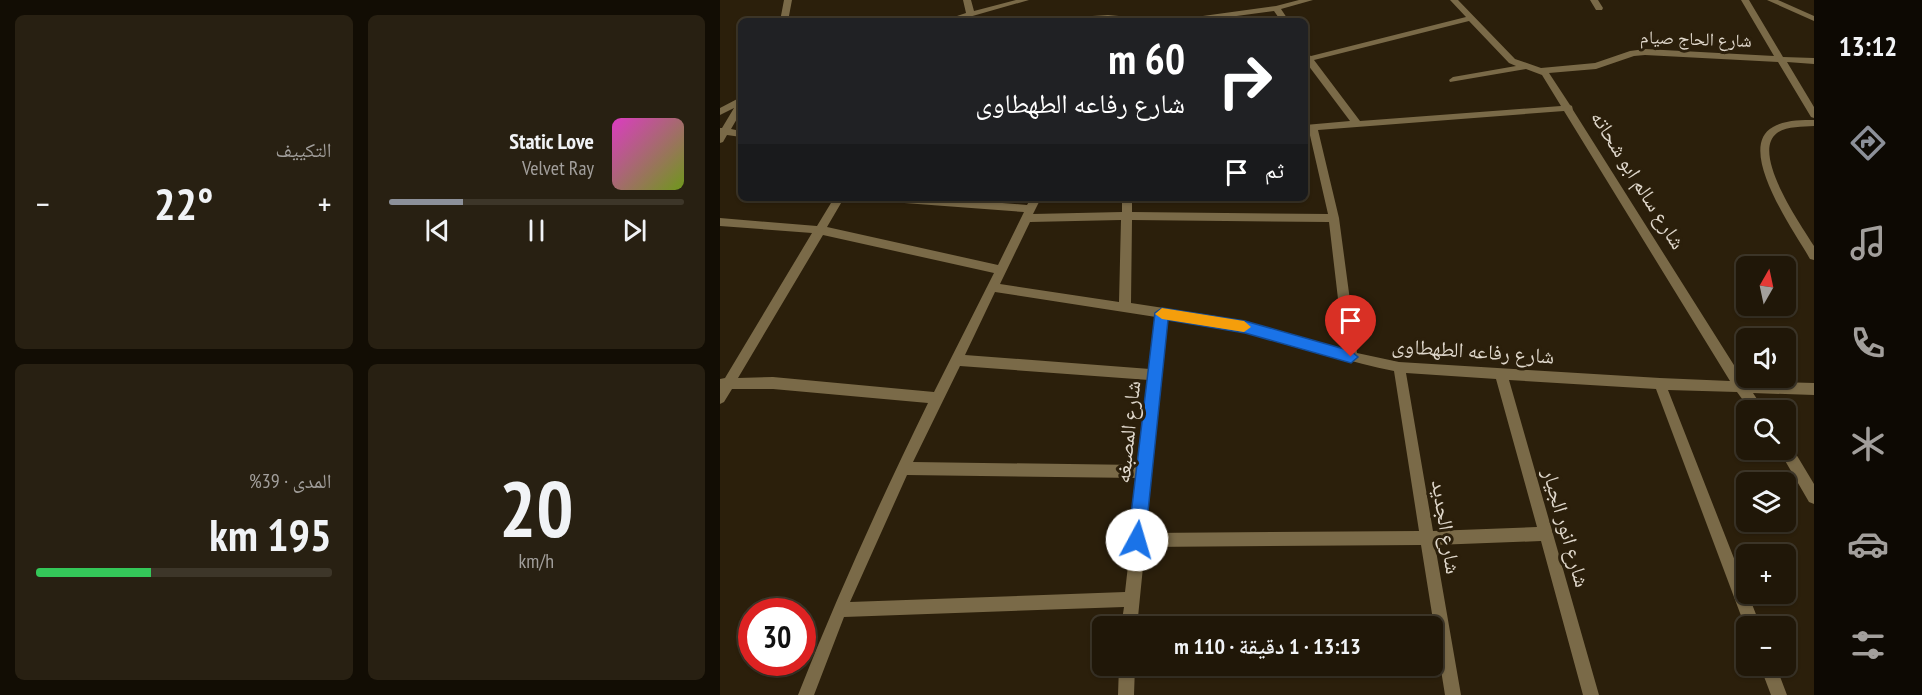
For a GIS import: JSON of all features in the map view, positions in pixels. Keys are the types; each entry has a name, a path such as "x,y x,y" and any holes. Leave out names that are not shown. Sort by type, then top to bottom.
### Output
{"street":[{"path":"785,18 788,0"},
{"path":"967,0 970,13"},
{"path":"955,18 1025,0"},
{"path":"1203,18 1276,8 1309,0"},
{"path":"1454,0 1512,61 1523,67 1542,71"},
{"path":"1594,0 1599,8"},
{"path":"1745,0 1814,115"},
{"path":"1771,0 1814,19"},
{"path":"1276,8 1282,18"},
{"path":"1240,13 1244,18"},
{"path":"1308,56 1471,18"},
{"name":"شارع الحاج صيام","path":"1542,71 1596,66 1633,53 1645,52 1814,61"},
{"path":"1308,57 1357,124"},
{"path":"1454,80 1523,67"},
{"name":"شارع سالم ابو شحاته","path":"1542,71 1569,108 1736,379"},
{"path":"720,112 738,103"},
{"path":"722,134 738,107"},
{"path":"1351,357 1334,218 1309,128 1569,108"},
{"path":"1814,123 1795,123 1778,127 1764,142 1761,153 1769,176 1814,256"},
{"path":"722,134 738,134"},
{"path":"720,398 724,384 836,201"},
{"path":"929,201 1125,216 1334,218"},
{"path":"1125,307 1126,201"},
{"path":"806,695 839,610 903,468 1031,209"},
{"path":"720,222 820,230 1001,270"},
{"name":"شارع رفاعه الطهطاوى","path":"992,288 1245,327 1351,357 1399,367 1736,387"},
{"name":"شارع المصبغه","path":"1129,616 1162,313"},
{"path":"955,360 1155,375"},
{"name":"شارع الجديد","path":"1399,367 1453,695"},
{"name":"شارع انور الجيار","path":"1501,373 1591,695"},
{"path":"724,384 774,383 936,398"},
{"path":"1660,384 1749,616"},
{"name":"شارع رفاعه الطهطاوى","path":"1778,388 1814,389"},
{"path":"1792,460 1814,497"},
{"path":"903,468 1144,472"},
{"path":"1137,540 1427,538 1547,534"},
{"path":"839,610 1130,599"},
{"path":"1126,695 1127,676"},
{"path":"1772,676 1779,695"}],"slow traffic":[{"path":"1162,314 1244,327"}],"route":[{"path":"1137,540 1162,313 1245,327 1302,341 1351,357"}]}
